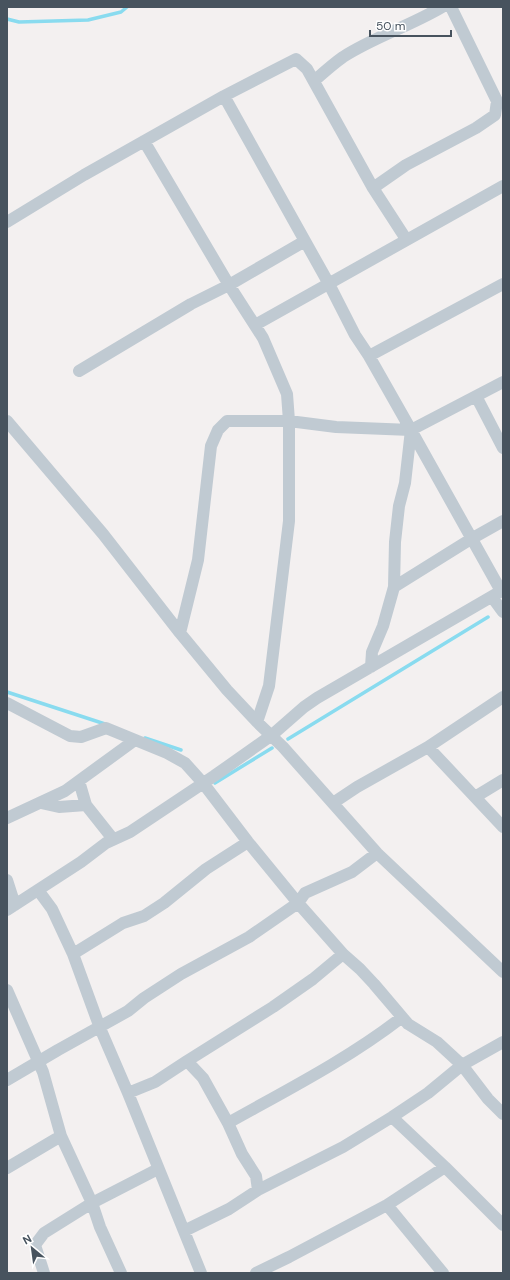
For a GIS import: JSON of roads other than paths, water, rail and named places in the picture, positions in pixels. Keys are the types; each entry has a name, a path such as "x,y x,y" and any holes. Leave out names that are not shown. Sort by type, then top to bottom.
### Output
{"street":[{"path":"314,81 343,58 390,32 427,16 442,7"},
{"path":"373,188 406,165 476,128 495,115 497,101 451,7"},
{"path":"7,222 84,175 144,141 275,68 296,59 307,69 373,188 406,239"},
{"path":"224,96 329,284 355,335 369,356 471,539 499,593 503,612"},
{"path":"144,141 229,285 255,325 287,394 289,421 288,521 269,686 257,722"},
{"path":"255,325 503,186"},
{"path":"79,371 191,304 229,285 305,241"},
{"path":"369,356 503,284"},
{"path":"180,633 198,560 211,446 218,430 227,421 289,421 336,427 411,430 503,382"},
{"path":"476,396 503,448"},
{"path":"7,421 103,534 180,633 227,690 272,736 376,853 501,966"},
{"path":"371,667 372,652 383,626 394,587 395,542 398,513 405,483 411,430"},
{"path":"394,587 503,521"},
{"path":"7,880 11,908 81,862 100,847 130,832 272,736 304,707 499,593"},
{"path":"333,803 357,787 428,747 503,697"},
{"path":"7,703 70,736 81,737 106,728 167,753 185,763 203,783 248,842 298,903 343,954 374,984 401,1018 437,1042 462,1065 488,1099 503,1114"},
{"path":"7,818 65,791 135,740"},
{"path":"428,747 503,827"},
{"path":"475,797 503,780"},
{"path":"79,781 86,805 113,840"},
{"path":"41,803 60,807 86,805"},
{"path":"73,954 123,923 144,916 164,903 206,869 248,842"},
{"path":"7,1080 128,1011 144,998 181,974 249,937 298,903 305,893 352,872 376,853"},
{"path":"38,890 52,909 73,954 100,1028 201,1273"},
{"path":"128,1093 155,1082 273,1007 313,979 343,954"},
{"path":"7,990 43,1072 61,1136 92,1203 100,1227 121,1273"},
{"path":"228,1123 350,1052 401,1018"},
{"path":"184,1231 229,1209 258,1190 343,1147 392,1117 428,1092 462,1065 503,1042"},
{"path":"187,1061 203,1078 228,1123 242,1154 256,1176 258,1190"},
{"path":"392,1117 503,1225"},
{"path":"7,1168 61,1136"},
{"path":"256,1273 387,1205 445,1167"},
{"path":"44,1273 35,1245 44,1233 92,1203 158,1168"},
{"path":"387,1205 443,1273"}],"waterway":[{"path":"7,19 19,22 88,20 121,12 127,7"},
{"path":"288,739 488,617"},
{"path":"7,692 105,724"},
{"path":"145,738 181,750"},
{"path":"215,783 272,748"}]}
